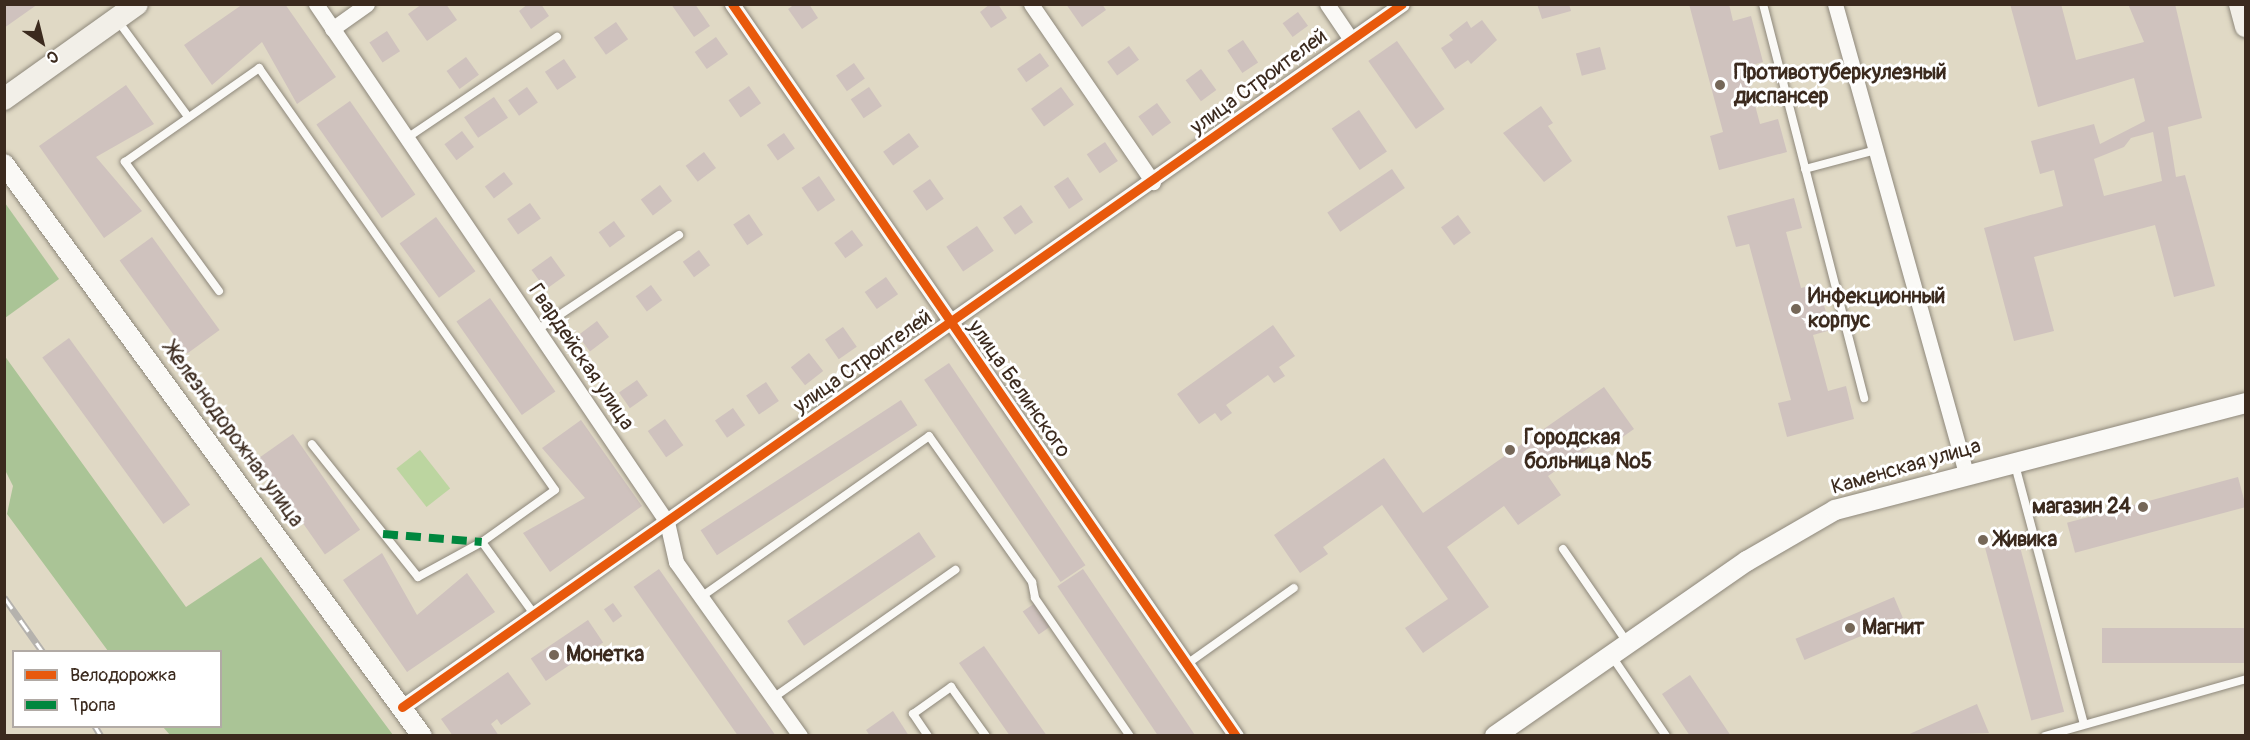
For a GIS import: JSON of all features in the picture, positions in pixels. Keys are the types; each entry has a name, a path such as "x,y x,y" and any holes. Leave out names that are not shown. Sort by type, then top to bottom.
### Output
{"main road":[{"path":"4,99 137,4"},
{"path":"2240,4 2246,26"}],"street":[{"name":"Гвардейская улица","path":"316,4 668,522 676,562 800,735"},
{"path":"333,29 367,4"},
{"name":"улица Белинского","path":"732,4 1236,735"},
{"path":"1031,4 1153,182"},
{"path":"1328,4 1350,38"},
{"name":"улица Строителей","path":"402,707 1153,182 1350,38 1402,4"},
{"path":"1835,4 1966,474"},
{"name":"Железнодорожная улица","path":"4,164 422,735"},
{"name":"Каменская улица","path":"1495,735 1747,561 1835,510 1966,474 2246,403"}],"lane":[{"path":"1763,4 1863,398"},
{"path":"117,19 186,114"},
{"path":"407,138 557,37"},
{"path":"219,291 126,162 186,114 259,68 555,490 482,542 418,577 312,444"},
{"path":"1805,169 1876,150"},
{"path":"537,330 679,235"},
{"path":"701,597 929,436 1032,582 1035,598 1130,735"},
{"path":"2014,463 2084,724"},
{"path":"482,542 534,615"},
{"path":"1563,549 1628,643"},
{"path":"773,698 955,570"},
{"path":"1187,664 1294,588"},
{"path":"1611,655 1666,735"},
{"path":"2045,735 2246,679"},
{"path":"928,735 913,714 951,687 986,735"}],"green space":[{"path":"5,203 59,279 4,318"},
{"path":"4,355 186,607 261,557 393,735 170,735 164,728 222,728 222,650 107,650 7,514 13,486 5,470"},
{"path":"420,450 450,489 427,507 396,468"}],"building":[{"path":"4,4 38,4 4,28"},
{"path":"243,4 285,4 336,77 297,104 262,42 212,85 184,45"},
{"path":"422,4 446,4 457,20 427,41 408,14"},
{"path":"528,4 541,4 549,16 531,29 519,11"},
{"path":"671,4 695,4 710,26 694,37"},
{"path":"795,4 809,4 818,18 802,29 788,9"},
{"path":"990,4 998,4 1007,18 991,28 980,12"},
{"path":"1066,4 1102,4 1106,10 1082,27"},
{"path":"1537,4 1569,4 1571,11 1542,19"},
{"path":"1689,4 1729,4 1733,21 1751,16 1763,62 1745,67 1760,124 1778,119 1787,152 1719,170 1710,136 1723,132"},
{"path":"2010,4 2061,4 2076,60 2144,42 2128,4 2175,4 2202,118 2168,127 2176,177 2185,175 2215,286 2174,297 2155,225 2034,257 2054,331 2014,341 1984,228 2063,206 2054,170 2040,174 2031,141 2094,124 2100,144 2145,121 2134,78 2038,107","holes":["2153,132 2162,181 2104,196 2094,159 2124,147 2131,138"]},
{"path":"1298,12 1308,26 1293,37 1283,23"},
{"path":"1482,20 1497,40 1471,64 1468,60 1455,69 1441,48 1453,40 1449,35 1467,21 1471,28"},
{"path":"616,22 628,39 606,55 594,37"},
{"path":"387,31 400,51 382,63 369,42"},
{"path":"716,37 728,54 707,69 695,52"},
{"path":"1243,40 1258,62 1242,73 1227,51"},
{"path":"1397,41 1445,109 1416,129 1368,61"},
{"path":"1129,46 1139,60 1117,76 1107,62"},
{"path":"1600,47 1606,69 1582,76 1576,53"},
{"path":"1040,53 1049,66 1026,82 1017,69"},
{"path":"466,57 479,75 460,89 447,71"},
{"path":"564,59 576,77 557,90 545,72"},
{"path":"854,63 865,79 847,91 836,76"},
{"path":"1201,69 1216,90 1201,101 1186,80"},
{"path":"126,85 154,124 96,157 142,211 104,238 39,146"},
{"path":"749,86 761,103 741,118 729,100"},
{"path":"527,87 538,103 519,116 508,100"},
{"path":"869,87 882,106 864,118 851,99"},
{"path":"1061,87 1074,105 1044,127 1031,109"},
{"path":"494,97 508,118 478,138 464,117"},
{"path":"350,101 415,194 382,218 316,125"},
{"path":"1157,103 1171,122 1152,136 1138,117"},
{"path":"1541,106 1553,123 1548,126 1572,161 1544,182 1503,133"},
{"path":"1359,110 1387,151 1360,170 1332,128"},
{"path":"462,131 474,147 456,160 444,144"},
{"path":"784,133 795,149 778,161 767,145"},
{"path":"909,133 919,147 893,166 883,152"},
{"path":"1105,142 1118,161 1100,173 1087,154"},
{"path":"704,152 716,168 698,182 686,166"},
{"path":"1392,169 1405,188 1340,232 1327,213"},
{"path":"504,172 513,184 494,198 485,186"},
{"path":"819,176 835,200 818,212 802,188"},
{"path":"1068,177 1083,199 1069,209 1054,187"},
{"path":"930,179 944,199 927,211 913,191"},
{"path":"660,185 672,201 653,215 641,199"},
{"name":"Инфекционный корпус","path":"1794,198 1802,228 1786,232 1801,288 1818,284 1831,330 1813,335 1828,391 1846,386 1854,419 1787,437 1778,403 1791,400 1749,244 1736,247 1727,216"},
{"path":"530,203 541,219 518,235 507,219"},
{"path":"1021,205 1033,222 1015,235 1003,218"},
{"path":"749,214 763,235 747,245 733,225"},
{"path":"1458,215 1471,233 1454,245 1441,227"},
{"path":"436,217 475,271 439,298 400,243"},
{"path":"614,221 625,236 610,248 599,232"},
{"path":"977,226 994,251 963,272 946,247"},
{"path":"852,230 863,245 845,258 834,243"},
{"path":"152,237 220,330 187,354 120,261"},
{"path":"699,250 710,265 694,277 683,262"},
{"path":"551,256 565,275 546,290 532,270"},
{"path":"886,277 898,294 877,309 865,292"},
{"path":"651,285 662,300 647,312 636,296"},
{"path":"490,298 555,391 522,415 456,322"},
{"path":"597,321 609,337 590,351 578,335"},
{"path":"1273,325 1295,356 1279,367 1285,376 1274,383 1268,375 1226,405 1232,413 1221,421 1215,413 1199,424 1177,394"},
{"path":"843,327 857,347 839,359 825,340"},
{"path":"69,338 190,505 163,524 42,357"},
{"path":"809,353 823,371 805,385 791,367"},
{"path":"949,363 1085,565 1061,582 924,380"},
{"path":"637,380 648,396 630,408 619,393"},
{"path":"766,382 779,401 759,414 746,395"},
{"path":"1604,387 1634,429 1614,443 1609,434 1548,476 1561,495 1518,525 1504,506 1447,547 1489,607 1423,653 1405,628 1448,599 1382,505 1323,547 1328,554 1300,573 1274,535 1384,458 1423,513"},
{"path":"901,400 917,425 717,555 701,530"},
{"path":"733,408 745,425 727,438 715,421"},
{"path":"665,419 683,445 666,457 648,431"},
{"path":"581,420 642,506 550,572 523,533 585,498 542,448"},
{"path":"293,434 360,530 325,555 258,459"},
{"path":"2238,477 2246,507 2075,553 2067,523"},
{"path":"919,532 936,557 804,646 787,621"},
{"path":"2016,532 2064,712 2031,720 1983,541"},
{"path":"382,553 417,615 467,573 495,612 407,672 343,580"},
{"path":"659,569 775,735 738,736 634,587"},
{"path":"1083,569 1196,736 1158,736 1057,586"},
{"name":"Магнит","path":"1894,597 1903,618 1804,660 1796,639"},
{"path":"613,603 622,616 613,622 604,609"},
{"path":"1035,603 1051,626 1039,635 1023,612"},
{"path":"588,620 603,642 546,681 531,659"},
{"path":"2102,628 2246,628 2246,663 2102,663"},
{"path":"984,646 1047,736 1010,736 959,663"},
{"path":"508,672 531,704 501,725 497,719 491,724 499,736 453,736 441,719"},
{"path":"1690,675 1731,736 1690,736 1662,694"},
{"path":"1977,704 1989,733 1905,736"},
{"path":"893,711 909,736 870,736 866,730"}],"railway":[{"path":"4,597 42,650"},
{"path":"96,728 101,736"}],"marked path":[{"path":"383,534 482,542"}],"cycle path":[{"path":"732,4 1236,736"},
{"path":"402,707 1402,4"}],"place":[{"name":"Противотуберкулезный диспансер","path":"1720,85"},
{"name":"Инфекционный корпус","path":"1796,309"},
{"name":"Городская больница №5","path":"1510,450"},
{"name":"магазин 24","path":"2143,507"},
{"name":"Живика","path":"1983,540"},
{"name":"Магнит","path":"1850,628"},
{"name":"Монетка","path":"554,655"}]}
